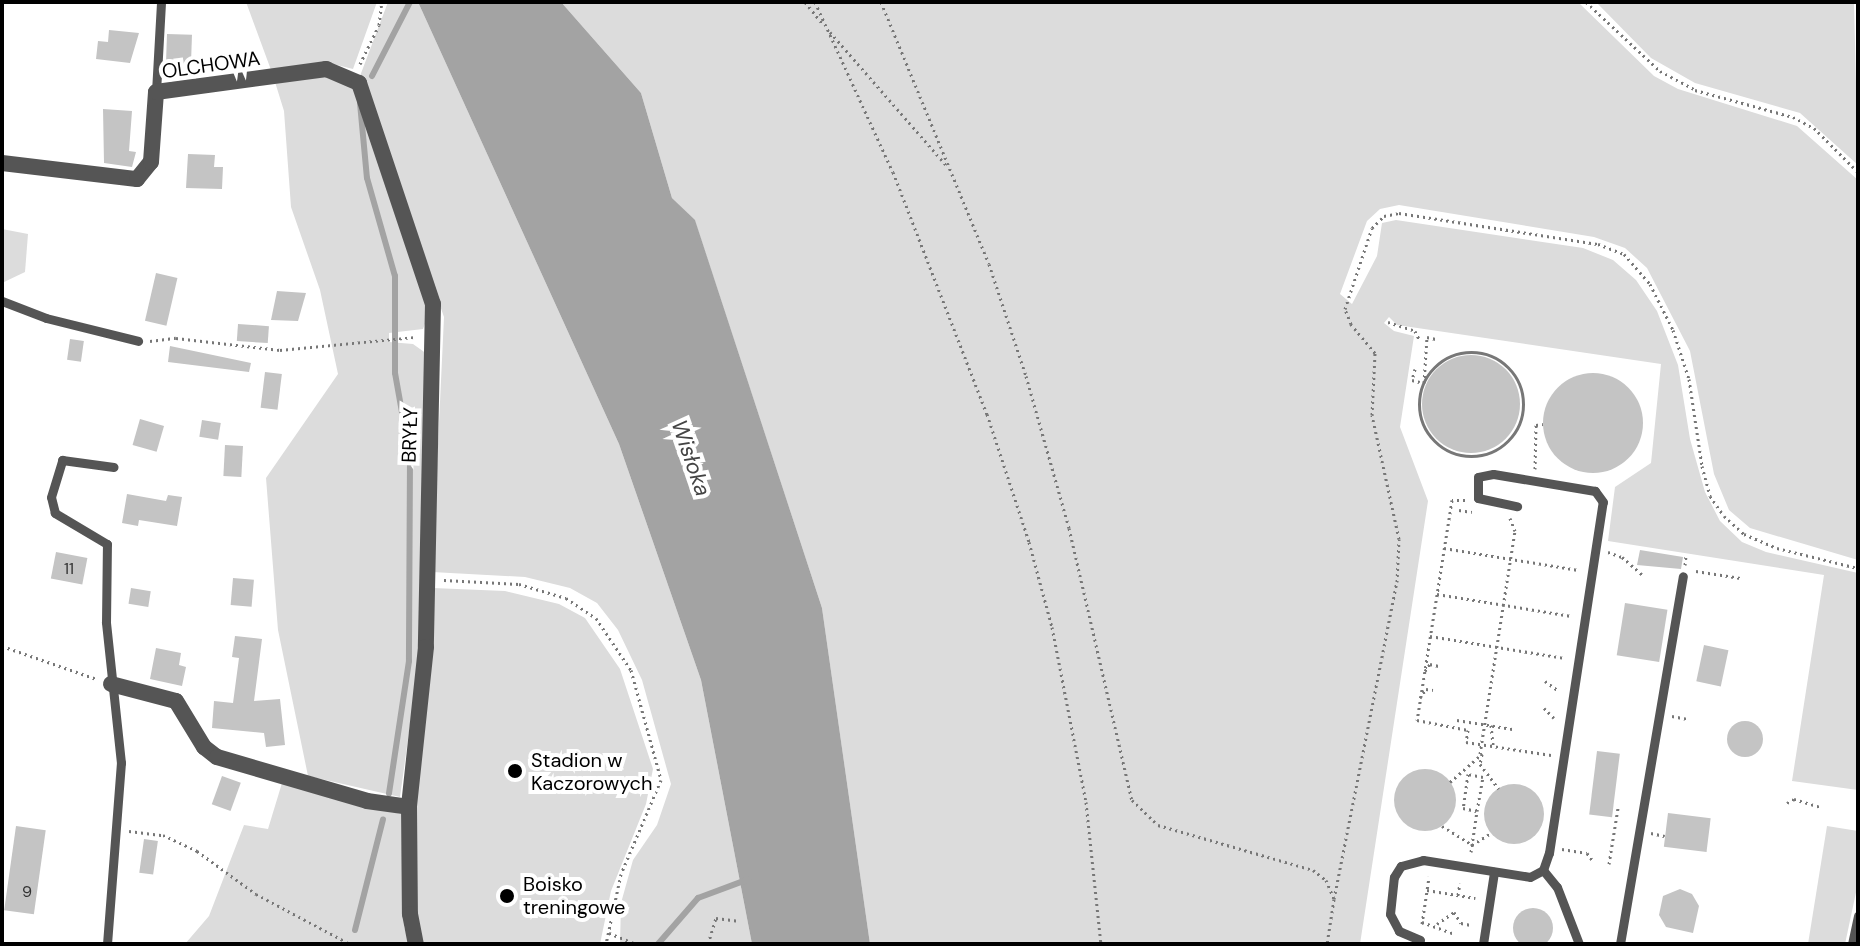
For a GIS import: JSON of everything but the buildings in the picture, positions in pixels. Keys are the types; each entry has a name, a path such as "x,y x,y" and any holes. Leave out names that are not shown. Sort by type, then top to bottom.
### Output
{"street":[{"name":"OLCHOWA","path":"2,163 137,179 151,162 156,92 326,69 354,78"},
{"name":"BRYŁY","path":"354,78 366,98 433,304 427,580 409,807 410,914 416,944"},
{"path":"111,684 176,701 204,747 217,757 367,801 409,807"}],"lane":[{"path":"156,92 161,2"},
{"path":"2,301 46,318 138,341"},
{"path":"107,944 121,763 111,684 107,544 55,513 51,497 62,460 114,467"},
{"path":"1517,506 1478,498 1478,477 1493,474 1599,493 1604,507 1543,870 1557,887 1579,944"},
{"path":"1620,944 1684,573"},
{"path":"1420,940 1399,931 1390,914 1394,877 1401,866 1423,860 1530,877 1543,870"},
{"path":"1483,944 1494,872"},
{"path":"1852,944 1858,916"}],"path":[{"path":"354,78 379,25 382,2"},
{"path":"805,2 948,167"},
{"path":"815,2 899,186 987,414 1029,542 1052,627 1083,787 1101,944"},
{"path":"881,2 989,264 1030,392 1069,528 1132,800 1158,825 1313,870 1326,880 1334,899"},
{"path":"1586,2 1660,71 1695,90 1804,123 1858,172"},
{"path":"1327,944 1397,582 1393,500 1372,415 1375,353 1351,324 1345,309 1372,228 1384,216 1399,213 1598,244 1624,254 1650,284 1673,330 1689,379 1702,466 1710,496 1724,516 1744,534 1777,548 1858,568"},
{"path":"1388,322 1420,337 1436,339"},
{"path":"138,341 176,338 280,350 402,337"},
{"path":"1422,382 1437,364 1466,352 1496,358 1517,379 1523,409 1516,431 1500,448 1470,455 1446,449 1427,432 1419,408 1427,337"},
{"path":"1415,369 1412,380 1422,382"},
{"path":"1534,473 1536,425 1543,424"},
{"path":"1470,455 1472,464"},
{"path":"1462,502 1452,500 1440,595 1430,636 1417,720 1468,730"},
{"path":"1450,782 1476,763 1484,745 1486,714 1515,531 1510,520"},
{"path":"1444,548 1574,569"},
{"path":"1597,549 1622,557 1644,576"},
{"path":"1684,573 1740,578"},
{"path":"427,580 519,584 566,598 596,618 631,670 661,780 621,874 606,944"},
{"path":"1440,595 1565,615"},
{"path":"1430,636 1559,657"},
{"path":"2,646 111,684"},
{"path":"1425,671 1430,664 1439,666"},
{"path":"1545,681 1553,688"},
{"path":"1420,698 1426,689 1433,690"},
{"path":"1544,708 1549,714"},
{"path":"1667,715 1688,719"},
{"path":"1457,720 1512,729"},
{"path":"1470,723 1466,742 1558,756"},
{"path":"1491,726 1493,746"},
{"path":"1480,754 1480,764 1499,789"},
{"path":"1469,860 1483,777 1468,774 1463,808 1477,811"},
{"path":"1787,803 1794,799 1821,807"},
{"path":"1609,864 1618,808"},
{"path":"1442,826 1472,845"},
{"path":"117,830 163,835 197,851 256,894 350,944"},
{"path":"1472,845 1491,833"},
{"path":"1648,833 1665,836"},
{"path":"1560,849 1587,853 1593,861"},
{"path":"1431,865 1422,923 1451,919"},
{"path":"1458,895 1460,883"},
{"path":"1427,890 1481,899"},
{"path":"1439,923 1454,912 1461,923 1481,926"},
{"path":"708,944 716,918 740,921"},
{"path":"1439,923 1450,935 1453,933"},
{"path":"609,933 636,944"}],"shaded area":[{"path":"246,2 377,2 353,69 333,64 271,70"},
{"path":"388,2 418,2 619,444 701,680 752,944 620,944 621,903 633,860 657,825 671,784 642,680 618,630 597,603 570,588 525,577 432,572 444,317 360,76"},
{"path":"561,2 1578,2 1654,76 1678,89 1797,126 1858,180 1858,560 1750,528 1729,510 1714,474 1690,351 1647,268 1625,248 1594,237 1399,205 1380,209 1367,221 1340,294 1352,304 1377,256 1382,223 1396,220 1583,248 1613,260 1636,280 1657,311 1678,365 1690,439 1705,492 1720,521 1742,542 1766,552 1858,573 1858,790 1792,781 1824,575 1608,541 1615,487 1651,463 1661,364 1397,325 1389,317 1384,323 1394,331 1414,336 1400,427 1428,501 1360,944 870,944 822,608 695,221 672,198 641,93"},
{"path":"1596,2 1854,2 1858,165 1800,113 1695,83 1651,58"},
{"path":"320,76 340,77 353,86 429,313 423,329 389,333 389,342 413,344 427,354 419,660 400,797 308,776 278,630 266,478 338,374 320,290 291,207 284,111 275,82"},
{"path":"2,229 28,234 25,272 2,283"},
{"path":"433,588 505,591 559,604 585,618 620,669 653,769 646,804 611,891 600,944 423,944 419,936 413,847"},
{"path":"282,783 401,814 404,927 410,944 185,944 209,916 244,825 268,829"},
{"path":"1827,826 1858,831 1858,883 1845,944 1808,944"}],"water":[{"name":"Wisłoka","path":"418,2 561,2 641,93 672,198 695,220 822,608 870,944 752,944 701,680 619,444"}],"waterway":[{"path":"372,76 410,2"},
{"path":"360,103 367,178 395,276 395,373 410,457 409,661 389,793"},
{"path":"355,930 383,819"},
{"path":"658,944 698,898 749,879"}],"place":[{"name":"Stadion w Kaczorowych","path":"515,771"},
{"name":"Boisko treningowe","path":"507,896"}]}
